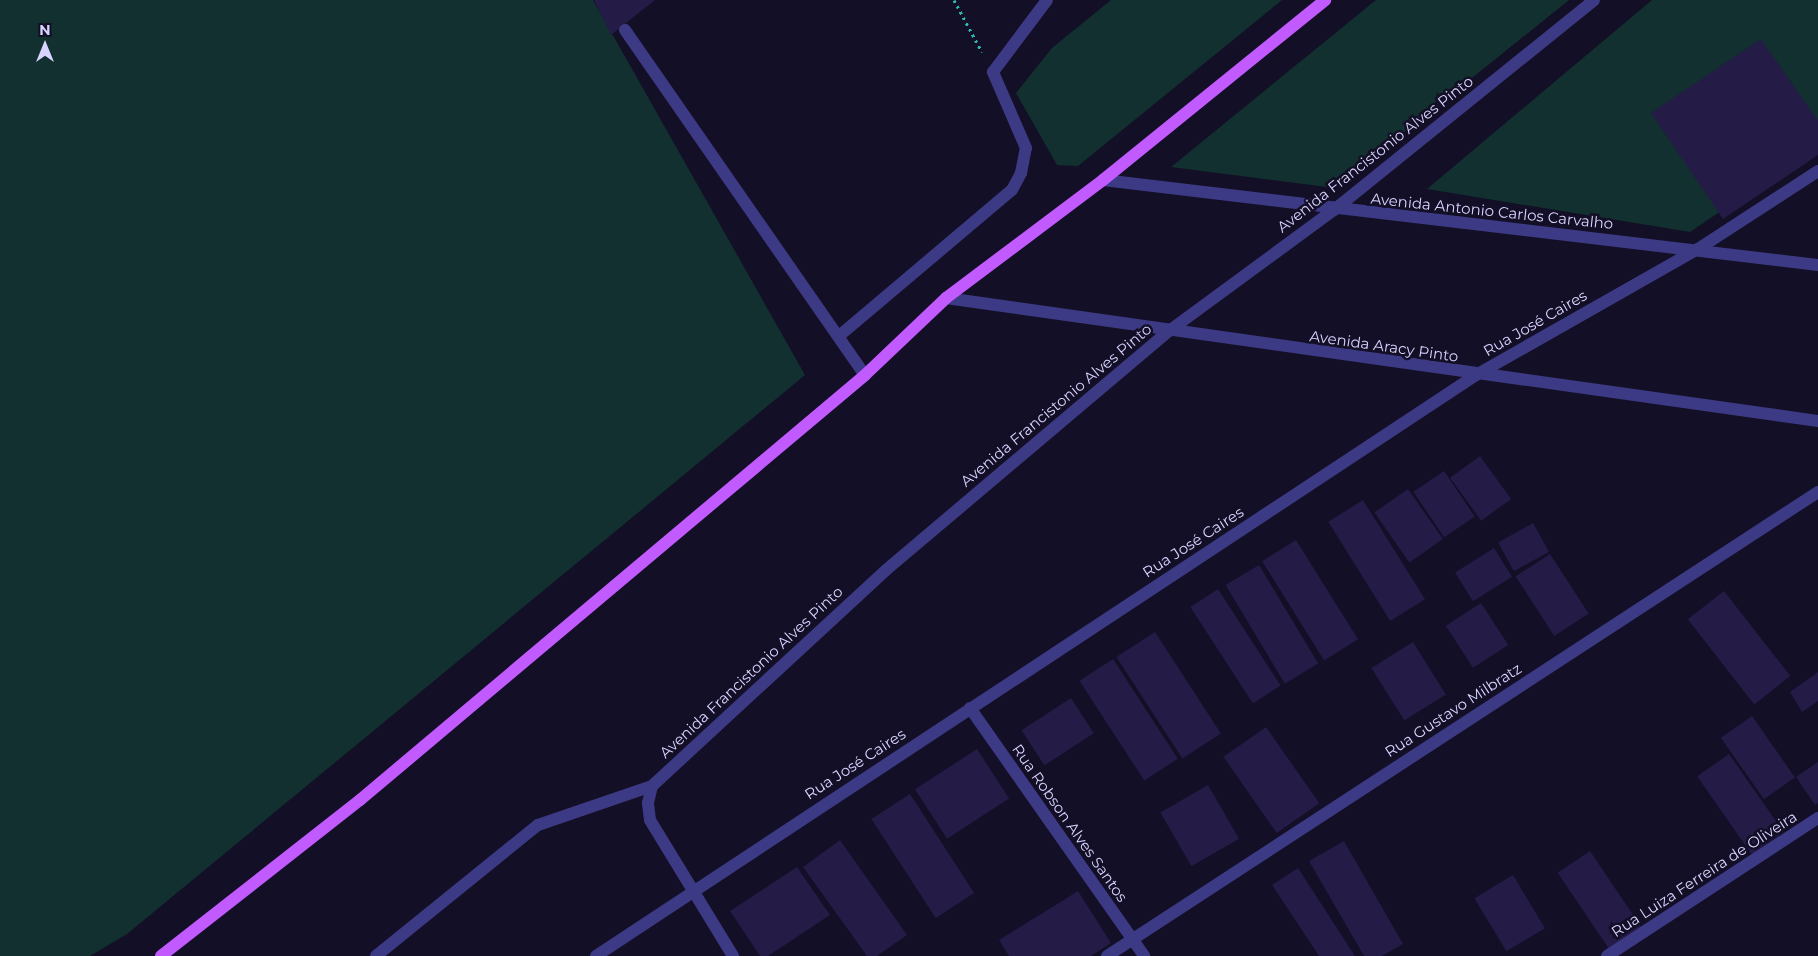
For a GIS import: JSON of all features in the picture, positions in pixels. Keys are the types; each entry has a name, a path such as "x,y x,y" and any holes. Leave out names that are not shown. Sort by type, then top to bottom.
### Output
{"main road":[{"path":"161,956 368,794 865,374 946,298 1103,180 1325,0"}],"street":[{"path":"838,336 1012,190 1021,173 1026,148 993,72 1047,0"},
{"name":"Avenida Francistonio Alves Pinto","path":"652,786 886,570 1169,331 1334,210 1594,0"},
{"path":"625,30 865,374"},
{"name":"Rua José Caires","path":"596,956 1476,375 1698,249 1818,171"},
{"name":"Avenida Antonio Carlos Carvalho","path":"1103,180 1334,210 1698,249 1818,266"},
{"name":"Avenida Aracy Pinto","path":"946,298 1476,375 1818,421"},
{"name":"Rua Gustavo Milbratz","path":"1107,956 1818,492"},
{"name":"Rua Robson Alves Santos","path":"970,708 1144,956"},
{"path":"652,786 648,803 650,820 733,956"},
{"path":"376,956 538,825 652,786"},
{"name":"Rua Luiza Ferreira de Oliveira","path":"1607,956 1818,818"}],"path":[{"path":"954,0 993,72"}],"green space":[{"path":"0,0 593,0 805,375 127,934 90,956 0,956"},
{"path":"1111,0 1282,0 1078,166 1057,165 1016,93 1052,48"},
{"path":"1376,0 1569,0 1335,188 1171,167"},
{"path":"1652,0 1818,0 1818,145 1690,232 1427,189"}],"building":[{"path":"594,0 655,0 611,35"},
{"path":"1761,39 1818,121 1818,155 1723,219 1651,113"},
{"path":"1480,456 1511,499 1481,521 1450,478"},
{"path":"1444,471 1475,517 1444,537 1413,492"},
{"path":"1408,489 1443,539 1409,562 1374,513"},
{"path":"1363,500 1425,599 1390,621 1328,522"},
{"path":"1533,523 1549,552 1514,571 1498,542"},
{"path":"1296,540 1358,639 1324,660 1262,561"},
{"path":"1494,548 1512,577 1473,601 1455,572"},
{"path":"1550,554 1589,614 1554,636 1516,576"},
{"path":"1259,565 1318,664 1285,684 1226,585"},
{"path":"1218,589 1281,685 1253,703 1190,607"},
{"path":"1724,591 1790,676 1754,704 1688,619"},
{"path":"1481,603 1508,645 1473,668 1446,626"},
{"path":"1155,632 1221,733 1182,759 1116,657"},
{"path":"1413,642 1446,695 1404,721 1371,668"},
{"path":"1113,659 1178,759 1144,781 1079,681"},
{"path":"1818,672 1818,701 1802,712 1790,692"},
{"path":"1071,698 1094,733 1044,765 1022,730"},
{"path":"1752,716 1795,777 1764,799 1721,738"},
{"path":"1266,727 1319,803 1277,833 1223,757"},
{"path":"977,749 1009,798 947,839 915,789"},
{"path":"1729,754 1783,832 1752,854 1697,776"},
{"path":"1818,762 1818,803 1815,805 1796,777"},
{"path":"1208,785 1239,839 1191,866 1160,812"},
{"path":"910,794 974,893 936,918 871,819"},
{"path":"840,840 907,935 877,956 867,956 803,867"},
{"path":"1344,841 1403,944 1382,956 1364,956 1309,861"},
{"path":"1590,851 1641,926 1609,948 1558,873"},
{"path":"797,867 830,915 768,956 760,956 730,911"},
{"path":"1298,868 1355,956 1319,956 1272,885"},
{"path":"1513,875 1545,928 1506,951 1474,898"},
{"path":"1078,891 1111,943 1091,956 1009,956 999,940"}]}
